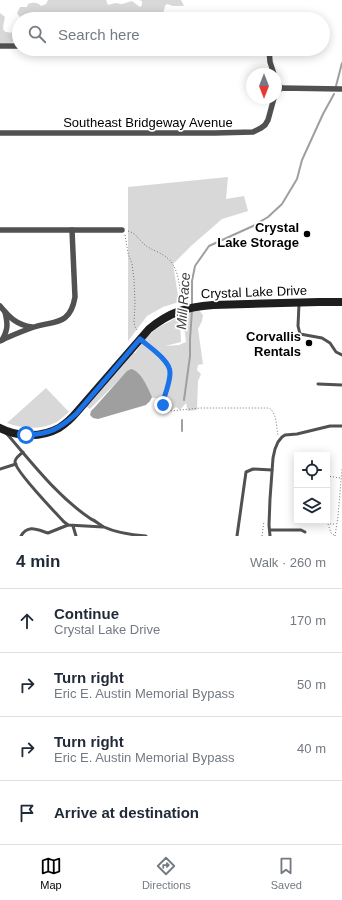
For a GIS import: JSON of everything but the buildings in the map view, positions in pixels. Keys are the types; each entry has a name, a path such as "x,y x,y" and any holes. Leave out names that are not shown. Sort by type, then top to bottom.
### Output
{"street":[{"path":"0,46 12,46"},
{"path":"270,56 272,68"},
{"path":"282,88 342,89"},
{"name":"Southeast Bridgeway Avenue","path":"0,133 253,132 265,125 272,104"},
{"path":"0,230 122,230"},
{"path":"1,341 33,327 56,323 67,317 72,309 75,297 72,230"},
{"name":"Crystal Lake Drive","path":"2,428 16,434 37,434 47,432 67,422 76,414 152,326 171,314 184,309 197,306 237,304 342,302"},
{"path":"0,306 7,315 19,324 33,327"},
{"path":"1,341 7,329 5,312"}],"lane":[{"path":"299,303 298,326 300,334 322,338 330,343 336,352 342,355"},
{"path":"318,384 342,384"},
{"path":"270,536 270,499 274,448 282,437 286,435 297,434 330,426 342,426"},
{"path":"2,428 62,495 84,514 105,527 123,533 146,536"},
{"path":"23,452 16,458 15,462 20,471 68,525 105,527"},
{"path":"0,469 16,464"},
{"path":"237,536 246,472 253,469 272,470"},
{"path":"21,536 26,531 34,529 47,535 68,525"},
{"path":"73,526 76,536"},
{"path":"270,530 301,530 305,532"}],"path":[{"path":"122,230 132,232 146,246 168,258 173,264 178,278 184,309"},
{"path":"122,230 126,235 128,253 132,264 134,279 135,327 141,338 166,362 170,368 163,403 164,407 171,411 200,408 269,408 272,410 274,415 277,434"},
{"path":"335,536 342,469"},
{"path":"330,476 341,478"},
{"path":"335,536 331,532 328,524 336,524"}],"shaded area":[{"path":"48,0 106,0 108,5 115,3 122,4 132,1 140,7 142,5 142,1 139,0 181,0 184,6 173,6 167,4 164,12 18,12 20,7 27,7 28,4 37,3 41,6 46,4"},
{"path":"0,13 5,17 3,28 5,32 12,33 12,43 0,43"},
{"path":"228,177 226,199 244,196 248,211 222,219 173,264 179,302 163,307 147,316 128,341 128,187"},
{"path":"198,309 203,315 198,329 203,364 198,365 197,370 201,374 198,381 197,410 188,411 186,403 180,410 176,407 168,413 164,412 156,407 164,400 149,397 128,371 90,409 85,406 114,366 124,365 122,358 126,353 135,353 144,340 153,332 176,318 182,312","holes":["180,321 183,325 186,342 179,345 165,346 181,342"]},
{"path":"131,369 135,370 144,380 152,397 150,401 146,405 98,419 93,418 90,415 91,411 127,371"},
{"path":"46,388 69,412 51,425 32,428 7,423"}],"waterway":[{"name":"Mill Race","path":"336,86 342,63"},
{"name":"Mill Race","path":"192,306 192,281 195,266 209,246 253,226 268,217 282,204 297,179 302,160 334,94"},
{"name":"Mill Race","path":"184,400 190,356 192,310"},
{"name":"Mill Race","path":"182,420 182,431"}],"place":[{"name":"Crystal Lake Storage","path":"307,234"},
{"name":"Corvallis Rentals","path":"309,343"}],"route":[{"path":"26,435 47,432 67,422 76,414 140,339 166,362 170,368 163,405"}]}
